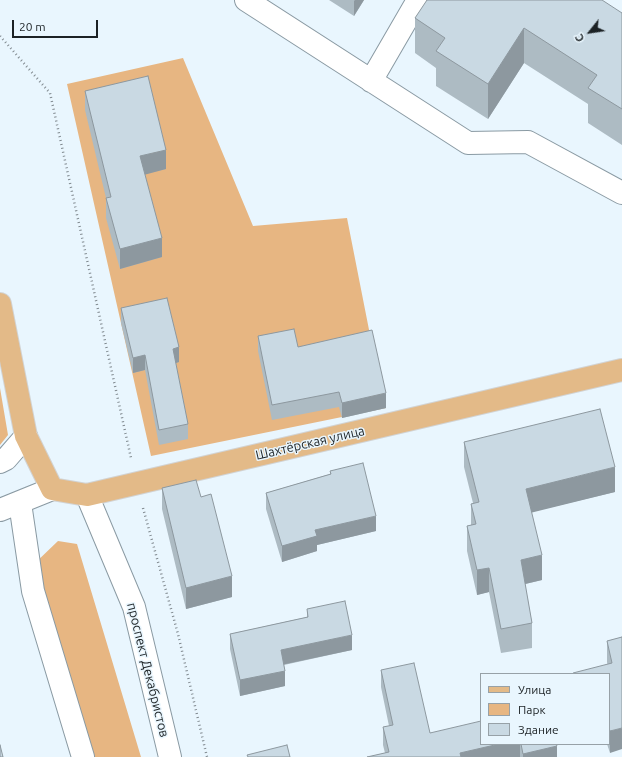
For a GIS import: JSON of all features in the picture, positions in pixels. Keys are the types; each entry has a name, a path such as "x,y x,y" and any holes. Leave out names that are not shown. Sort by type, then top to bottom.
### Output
{"main road":[{"path":"0,304 26,436 52,490"},
{"name":"Шахтёрская улица","path":"52,490 87,494 622,370"}],"street":[{"path":"246,0 468,143 528,142 622,193"},
{"path":"371,81 418,0"},
{"path":"0,462 6,460 26,436"},
{"name":"Шахтёрская улица","path":"10,507 52,490"},
{"name":"проспект Декабристов","path":"87,494 134,607 170,757"},
{"path":"10,507 33,591 83,757"}],"path":[{"path":"0,36 50,93 132,461"},
{"path":"141,501 178,634 207,757"}],"green space":[{"path":"183,58 253,226 347,218 386,408 151,456 67,84"},
{"path":"0,388 8,435 0,445"},
{"path":"58,541 77,544 141,757 87,757 33,565"}],"building":[{"path":"427,0 602,0 622,13 622,109 588,88 597,75 524,28 488,84 436,51 445,38 415,18"},
{"path":"148,76 166,150 140,156 162,238 120,249 106,198 111,197 85,91"},
{"path":"167,298 179,347 173,349 188,424 159,430 145,355 133,358 121,308"},
{"path":"294,329 298,347 372,330 386,393 342,403 339,392 272,405 258,336"},
{"path":"600,409 615,467 526,489 542,555 521,560 532,623 501,629 489,568 477,570 467,526 476,524 471,504 479,502 464,442"},
{"path":"363,463 376,516 315,530 317,536 282,546 266,493 331,474 330,471"},
{"path":"196,480 201,497 211,494 232,576 186,588 162,488"},
{"path":"345,601 352,635 281,650 285,671 240,680 230,634 308,617 307,609"},
{"path":"622,637 622,728 610,731 610,673 573,673 612,663 607,641"},
{"path":"414,663 430,733 480,721 480,745 495,745 460,753 461,757 367,757 389,752 383,727 393,725 381,670"},
{"path":"0,745 3,757 0,757"},
{"path":"287,745 290,757 248,757 247,755"},
{"path":"521,745 557,746 523,754"}]}
